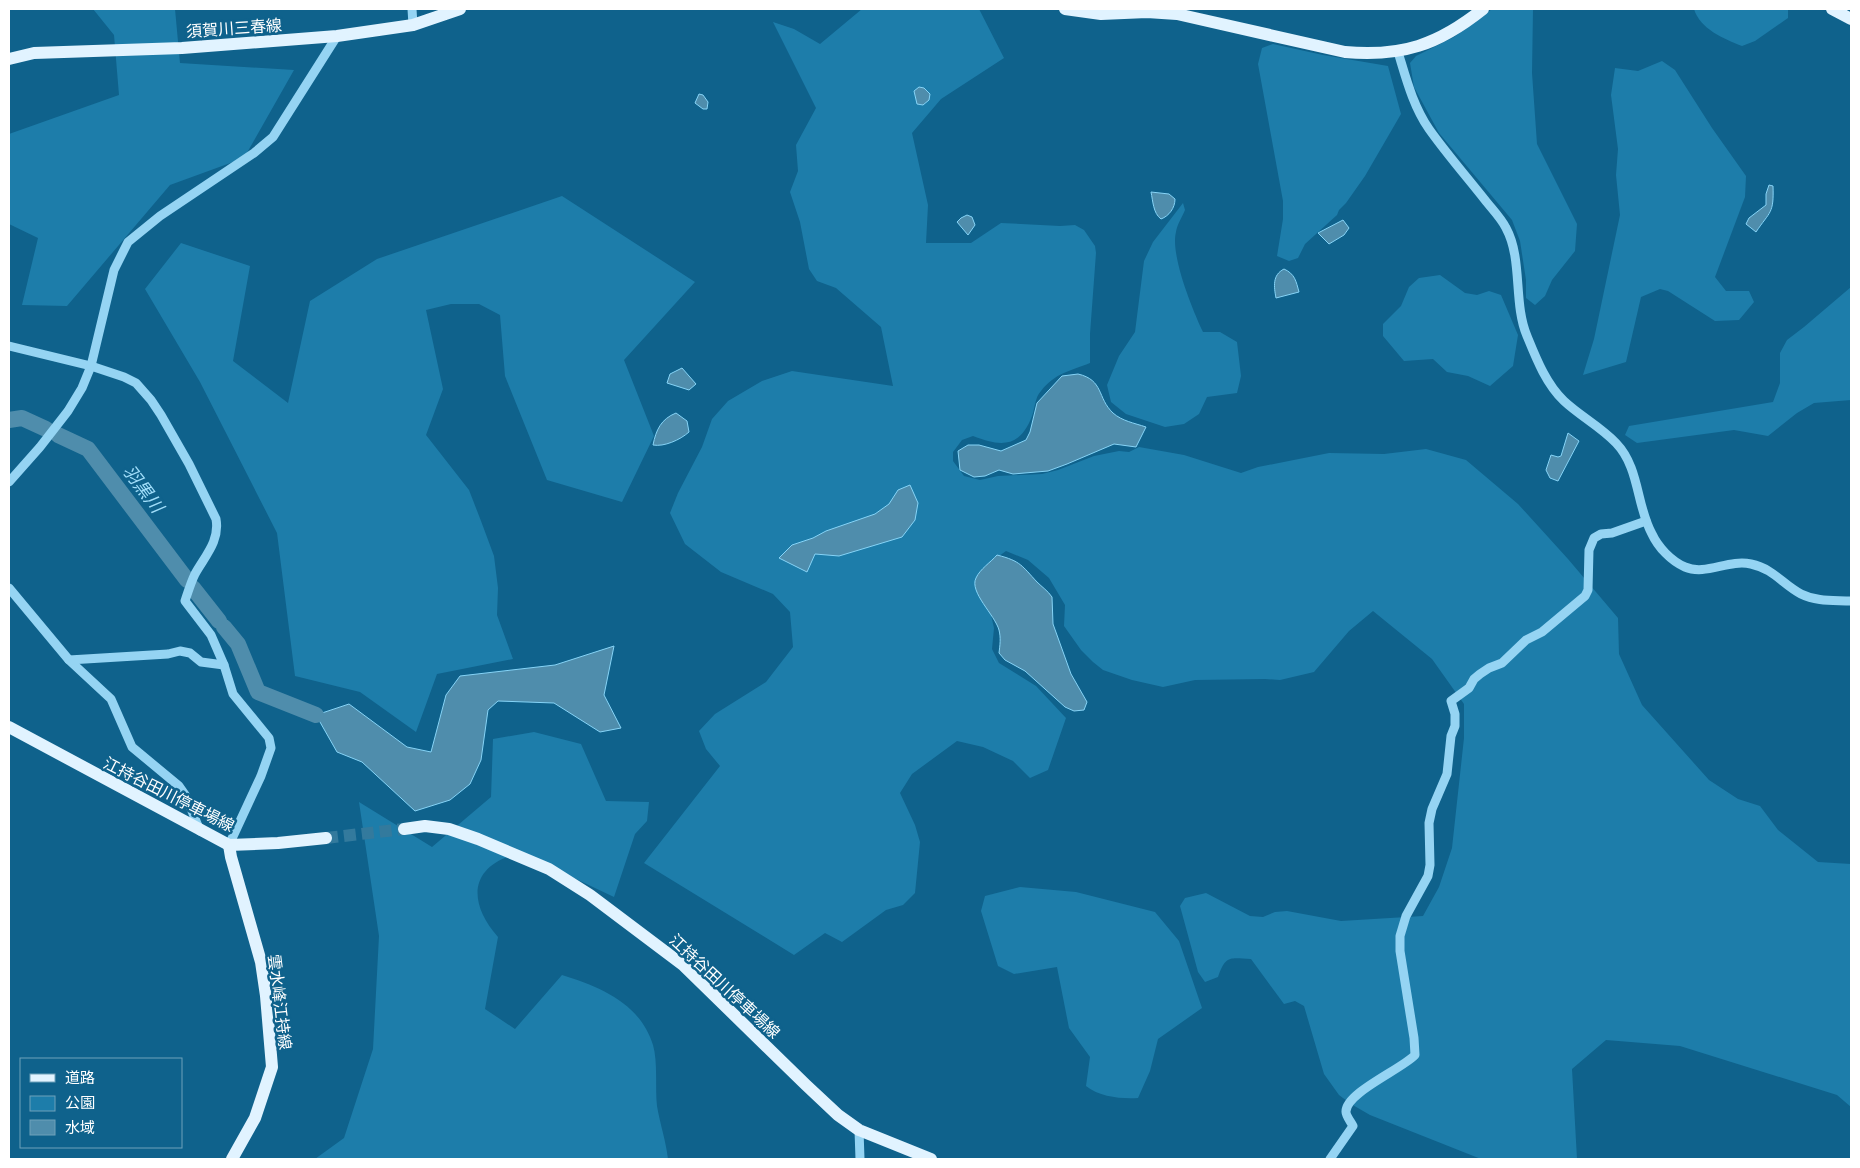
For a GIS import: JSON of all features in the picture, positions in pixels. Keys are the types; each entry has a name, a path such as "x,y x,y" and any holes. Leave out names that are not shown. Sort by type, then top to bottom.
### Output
{"main road":[{"name":"須賀川三春線","path":"9,59 34,53 182,48 337,36 413,25 460,9"},
{"path":"1065,9 1101,14 1161,12 1345,52 1370,54 1398,52 1437,39 1483,9"},
{"path":"1832,9 1851,20"},
{"name":"江持谷田川停車場線","path":"9,727 229,845 278,843 326,838"},
{"name":"江持谷田川停車場線","path":"404,829 425,826 449,829 478,838 549,869 590,895 683,965 806,1085 859,1130 931,1159"},
{"name":"雲水峰江持線","path":"229,845 261,962 272,1067 255,1118 232,1159"}],"street":[{"path":"412,9 413,25"},
{"path":"9,482 68,411 82,388 90,366 114,270 128,242 160,216 254,153 273,137 337,36"},
{"path":"1398,52 1407,84 1420,116 1507,230 1516,267 1522,323 1548,381 1564,401 1608,435 1623,451 1636,478 1646,521 1658,544 1671,557 1687,568 1700,571 1726,565 1748,564 1772,572 1800,593 1811,598 1820,600 1851,600"},
{"path":"9,346 90,366 136,383 161,415 189,464 216,519 216,538 194,577 185,601 211,635 224,665 232,694 269,738 271,748 261,776 229,845"},
{"path":"1330,1159 1353,1126 1346,1112 1348,1104 1363,1090 1402,1066 1415,1055 1400,951 1400,936 1406,916 1428,876 1430,865 1429,823 1432,809 1447,774 1451,736 1455,726 1455,714 1451,702 1469,688 1474,679 1480,674 1502,663 1526,640 1542,632 1586,596 1588,590 1589,550 1594,538 1601,534 1612,533 1646,521"},
{"path":"9,588 68,660 111,699 132,747 170,778 186,796 200,831"},
{"path":"68,660 168,654 180,651 190,652 202,662 224,665"},
{"path":"859,1130 860,1159"}],"green space":[{"path":"93,9 175,9 180,63 294,70 244,158 170,185 67,306 22,305 38,238 9,224 9,134 119,95 114,35"},
{"path":"862,9 979,9 1004,58 941,99 912,133 928,205 926,243 971,243 1001,223 1075,225 1084,230 1095,246 1090,363 1063,373 1046,385 1037,396 1032,416 1027,426 1022,434 1015,439 1001,443 973,436 962,440 953,452 953,461 964,476 980,480 998,476 1042,474 1094,456 1119,451 1129,452 1139,447 1184,455 1241,473 1258,467 1329,453 1384,454 1426,449 1466,460 1518,504 1618,618 1619,654 1642,705 1709,780 1738,799 1760,806 1778,830 1818,862 1851,864 1851,1107 1837,1095 1680,1046 1606,1040 1572,1069 1577,1159 1481,1159 1370,1115 1339,1095 1324,1074 1304,1006 1295,1001 1284,1004 1251,959 1229,959 1223,965 1218,977 1205,982 1198,972 1180,906 1185,898 1206,893 1250,916 1263,917 1275,912 1287,911 1341,921 1423,916 1439,887 1452,848 1464,738 1464,704 1432,659 1373,611 1349,631 1314,672 1280,680 1195,680 1163,687 1132,680 1103,670 1093,662 1081,650 1064,626 1065,605 1049,578 1028,560 1006,551 984,567 980,585 989,606 994,628 992,649 999,663 1036,686 1066,718 1048,770 1030,778 1013,761 983,747 957,741 912,774 900,793 915,825 920,842 915,893 903,905 886,910 842,942 825,933 794,955 644,863 720,766 706,749 699,731 715,714 766,682 793,647 790,612 773,594 721,572 685,544 670,513 678,493 702,447 712,419 728,401 762,381 792,371 893,386 881,327 836,288 817,281 809,269 800,222 790,192 798,171 796,145 816,108 773,22 794,29 820,44"},
{"path":"1492,9 1533,9 1532,73 1537,144 1577,224 1575,251 1552,280 1545,296 1535,305 1526,298 1526,280 1520,241 1512,220 1439,133 1414,87 1410,63 1416,56 1454,37"},
{"path":"1694,9 1788,9 1788,18 1755,41 1742,46 1707,28"},
{"path":"1273,44 1388,66 1401,114 1365,176 1337,215 1305,244 1298,258 1289,261 1277,256 1283,219 1283,201 1258,64 1262,48"},
{"path":"1662,61 1675,70 1712,128 1746,176 1745,197 1715,277 1726,291 1749,291 1754,302 1739,320 1715,321 1668,291 1660,289 1641,297 1626,362 1583,375 1594,339 1620,215 1616,175 1618,149 1611,95 1615,68 1638,71"},
{"path":"562,196 695,282 624,360 654,436 622,502 547,480 505,376 500,315 479,304 451,304 426,310 443,389 426,435 469,490 494,556 498,588 497,615 513,659 437,674 416,732 360,692 295,676 277,533 200,382 145,289 181,243 250,266 233,361 288,403 310,301 377,259"},
{"path":"1183,203 1185,210 1178,224 1175,242 1179,268 1184,283 1203,332 1220,332 1237,342 1241,376 1237,393 1207,397 1199,414 1184,424 1165,427 1126,414 1111,402 1107,385 1119,356 1135,332 1144,261 1153,242"},
{"path":"1440,275 1465,293 1477,295 1489,291 1501,295 1518,335 1513,366 1490,386 1468,376 1447,372 1433,359 1404,361 1383,336 1383,324 1401,306 1409,287 1419,278"},
{"path":"1851,287 1851,400 1814,403 1797,413 1768,436 1734,430 1637,443 1625,435 1629,426 1773,402 1780,383 1780,353 1787,340"},
{"path":"534,732 581,744 606,801 649,802 647,821 635,834 614,897 521,853 504,858 491,866 483,875 478,886 478,898 481,910 488,924 498,937 485,1009 515,1029 562,975 604,991 629,1008 647,1030 653,1045 657,1106 668,1159 315,1159 344,1138 373,1049 379,936 359,802 432,847 491,797 493,739"},
{"path":"1020,887 1076,892 1155,912 1179,941 1202,1008 1158,1039 1150,1071 1138,1098 1111,1097 1098,1093 1086,1086 1090,1057 1069,1028 1057,967 1014,974 998,966 981,911 985,896"}],"water":[{"path":"919,87 924,88 930,94 929,100 923,105 917,104 914,91"},
{"path":"699,94 703,95 708,102 707,109 703,109 695,103"},
{"path":"1769,185 1773,186 1772,207 1756,232 1746,224 1749,218 1766,205 1766,194"},
{"path":"1151,192 1169,194 1175,199 1174,206 1167,216 1161,219 1158,216"},
{"path":"967,215 972,217 975,225 968,235 957,222"},
{"path":"1343,220 1349,228 1344,235 1329,244 1318,233"},
{"path":"1284,269 1293,276 1299,292 1276,298 1274,286 1276,278"},
{"path":"682,368 696,384 689,390 667,383 670,374"},
{"path":"1078,374 1086,377 1096,385 1113,413 1124,420 1146,427 1136,447 1114,444 1048,471 1013,474 999,470 985,476 974,477 960,470 958,451 968,445 979,445 1001,451 1026,440 1030,432 1037,403 1062,376"},
{"path":"676,413 687,421 689,432 672,442 653,445 660,426 666,418"},
{"path":"1568,433 1579,441 1558,481 1550,478 1546,470 1551,455 1561,456"},
{"path":"910,485 918,503 915,520 902,537 839,556 815,554 807,572 779,558 792,545 875,514 889,504 898,490"},
{"path":"997,555 1011,560 1024,568 1052,597 1053,624 1071,674 1087,702 1084,710 1074,711 1065,707 1025,671 1005,660 999,653 1000,639 997,624 979,597 975,584 980,572"},
{"path":"614,646 604,695 621,728 600,732 554,703 498,701 488,710 481,760 470,784 450,800 415,811 362,762 337,752 316,715 349,704 407,747 431,752 446,695 460,676 555,665"}],"waterway":[{"name":"羽黒川","path":"9,420 22,418 46,429"},
{"name":"羽黒川","path":"58,435 88,449 187,580"},
{"name":"羽黒川","path":"193,588 219,621"},
{"name":"羽黒川","path":"224,627 238,644 258,692 316,715"}],"tunnel":[{"path":"326,838 404,829"}]}
